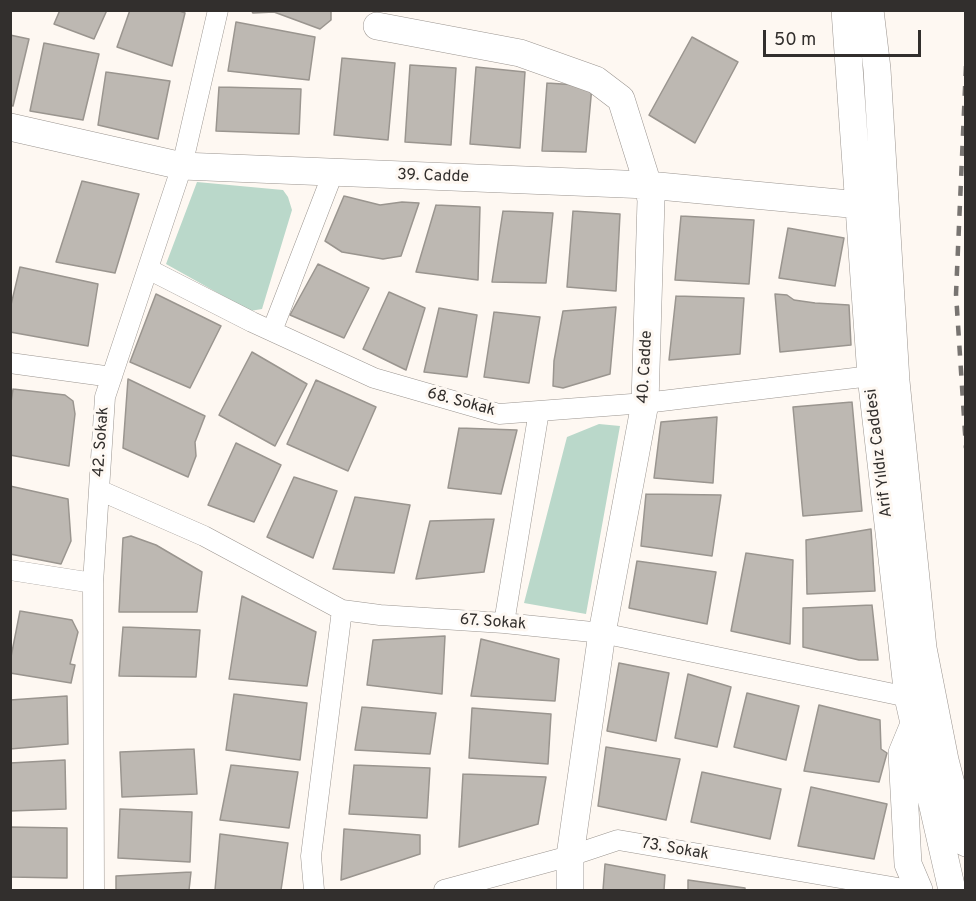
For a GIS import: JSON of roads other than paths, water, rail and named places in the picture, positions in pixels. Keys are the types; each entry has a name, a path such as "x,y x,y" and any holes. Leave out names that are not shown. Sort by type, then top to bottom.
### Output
{"street":[{"name":"42. Sokak","path":"94,891 93,584 105,397 182,166 218,10"},
{"name":"Arif Yıldız Caddesi","path":"852,12 860,205 871,376 908,697 955,876"},
{"name":"Arif Yıldız Caddesi","path":"852,12 877,69 896,381 923,648 945,760 966,843"},
{"name":"40. Cadde","path":"377,26 520,53 596,80 621,99 648,185 651,200 645,403 602,633 570,856 570,891"},
{"name":"39. Cadde","path":"10,127 182,166 648,185 860,205"},
{"path":"272,331 333,173"},
{"name":"68. Sokak","path":"148,270 374,378 499,414 645,403 871,376"},
{"path":"10,363 112,376"},
{"path":"504,623 538,411"},
{"name":"67. Sokak","path":"99,490 204,536 342,610 602,633 908,697"},
{"path":"10,570 93,584"},
{"path":"314,891 311,856 342,610"},
{"path":"914,724 902,753 908,864 920,891 955,876"},
{"name":"73. Sokak","path":"444,891 570,856 618,840 910,891"}],"railway":[{"path":"966,66 956,294 966,448"}]}
